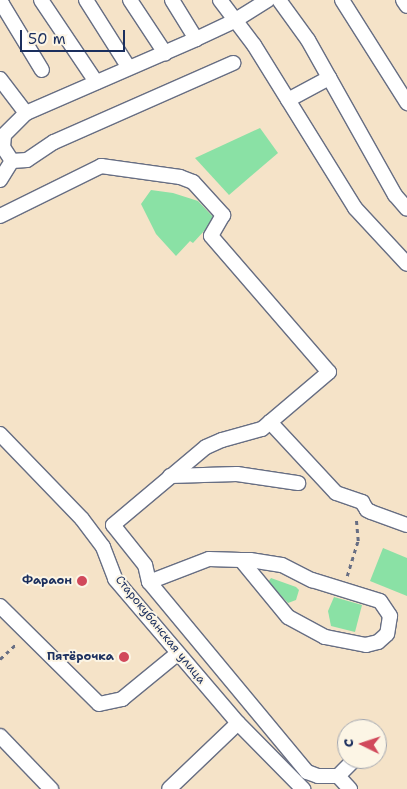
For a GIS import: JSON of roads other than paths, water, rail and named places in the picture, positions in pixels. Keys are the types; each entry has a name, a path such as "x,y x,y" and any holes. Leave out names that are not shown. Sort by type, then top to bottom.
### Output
{"street":[{"path":"41,0 96,82"},
{"path":"86,0 129,68"},
{"path":"130,0 165,52"},
{"path":"172,0 196,38"},
{"path":"220,0 254,45 355,208 407,264"},
{"path":"12,161 3,147 2,134 26,113 234,21 267,0"},
{"path":"279,0 308,40 395,195 407,209"},
{"path":"342,0 407,103"},
{"path":"403,0 407,6"},
{"path":"0,6 2,4 42,70"},
{"path":"12,161 27,160 54,142 233,63"},
{"path":"288,100 329,78"},
{"path":"0,79 26,113"},
{"path":"0,180 12,161"},
{"path":"0,216 101,166 180,176 193,182 223,215 211,236 329,372 262,429 206,447 97,539"},
{"path":"270,422 336,493 362,502 367,510 407,525"},
{"name":"Старокубанская улица","path":"0,434 82,519 103,547 115,579 177,654 238,723 303,789"},
{"path":"170,476 236,474 298,483"},
{"path":"113,525 144,565 149,582 307,772 318,776 338,776 345,769"},
{"path":"149,582 209,560 241,560 282,565 312,580 380,601 384,605 391,622 383,638 366,645 325,637 288,617 241,560"},
{"path":"0,606 99,704 122,699 177,654"},
{"path":"227,710 258,713"},
{"path":"169,789 238,723"},
{"path":"0,736 52,789"},
{"path":"338,776 350,789"}],"place":[{"name":"Фараон","path":"82,581"},
{"name":"Пятёрочка","path":"124,657"}]}
